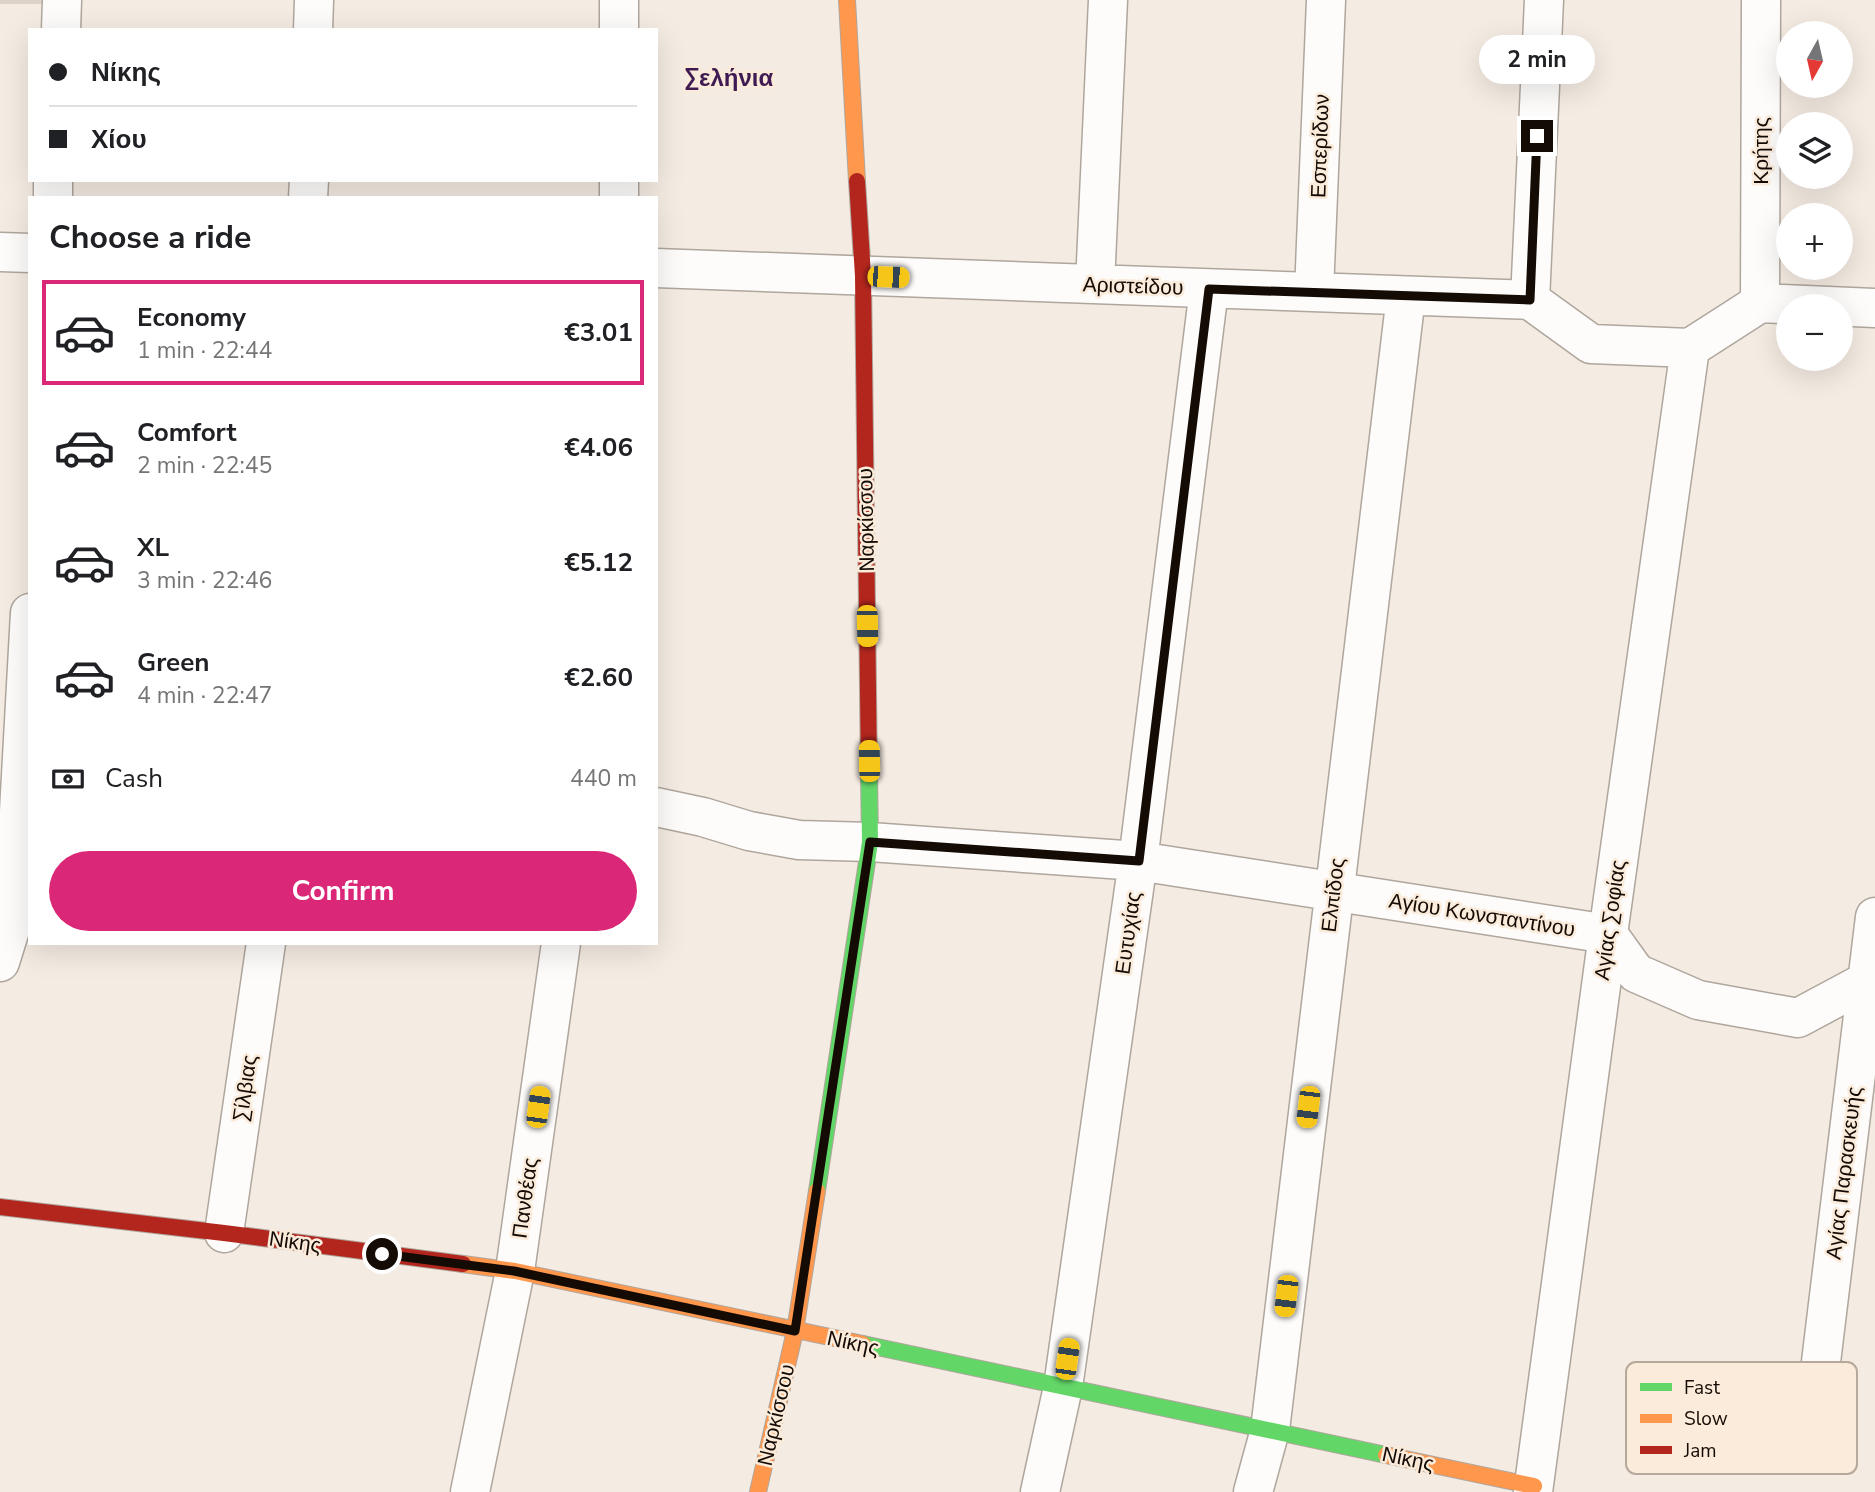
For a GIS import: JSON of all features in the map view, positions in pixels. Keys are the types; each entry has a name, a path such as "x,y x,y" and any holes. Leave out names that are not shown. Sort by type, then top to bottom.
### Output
{"street":[{"path":"61,28 62,0"},
{"path":"313,28 314,0"},
{"path":"619,0 619,28"},
{"name":"Ναρκίσσου","path":"758,1492 795,1331 870,842 863,276 847,0"},
{"path":"1095,284 1108,0"},
{"name":"Εσπερίδων","path":"1314,292 1326,0"},
{"path":"1544,0 1530,300 1591,344 1690,348 1760,303 1875,308"},
{"name":"Κρήτης","path":"1760,303 1762,0"},
{"path":"0,252 28,253"},
{"name":"Αριστείδου","path":"658,268 1530,300"},
{"name":"Ευτυχίας","path":"1040,1492 1063,1387 1139,861 1209,289"},
{"name":"Ελπίδος","path":"1253,1492 1270,1430 1406,296"},
{"name":"Αγίας Σοφίας","path":"1534,1489 1690,348"},
{"path":"0,962 13,920 17,754 28,635"},
{"name":"Αγίου Κωνσταντίνου","path":"658,807 749,831 799,840 870,842 1139,861 1608,933"},
{"name":"Αγίας Παρασκευής","path":"1822,1362 1871,982 1875,917"},
{"path":"1608,933 1636,973 1698,1000 1798,1018 1871,982"},
{"name":"Σίλβιας","path":"224,1233 266,945"},
{"name":"Πανθέας","path":"470,1492 514,1271 561,945"},
{"name":"Νίκης","path":"0,1207 514,1271 1270,1430 1534,1489"}],"building":[{"path":"0,0 44,0 44,4 0,4"}],"traffic: fast":[{"path":"817,1191 870,842 869,773"},
{"path":"863,1344 1386,1455"}],"traffic: slow":[{"path":"847,0 857,181"},
{"path":"758,1492 795,1331 817,1191"},
{"path":"463,1264 515,1271 863,1344"},
{"path":"1386,1455 1534,1486"}],"traffic: jam":[{"path":"857,181 863,276 869,773"},
{"path":"0,1207 463,1264"}],"district":[{"name":"Σελήνια","path":"729,78"}],"route":[{"path":"382,1254 514,1271 795,1331 870,842 1139,861 1209,289 1530,300 1537,136"}]}
